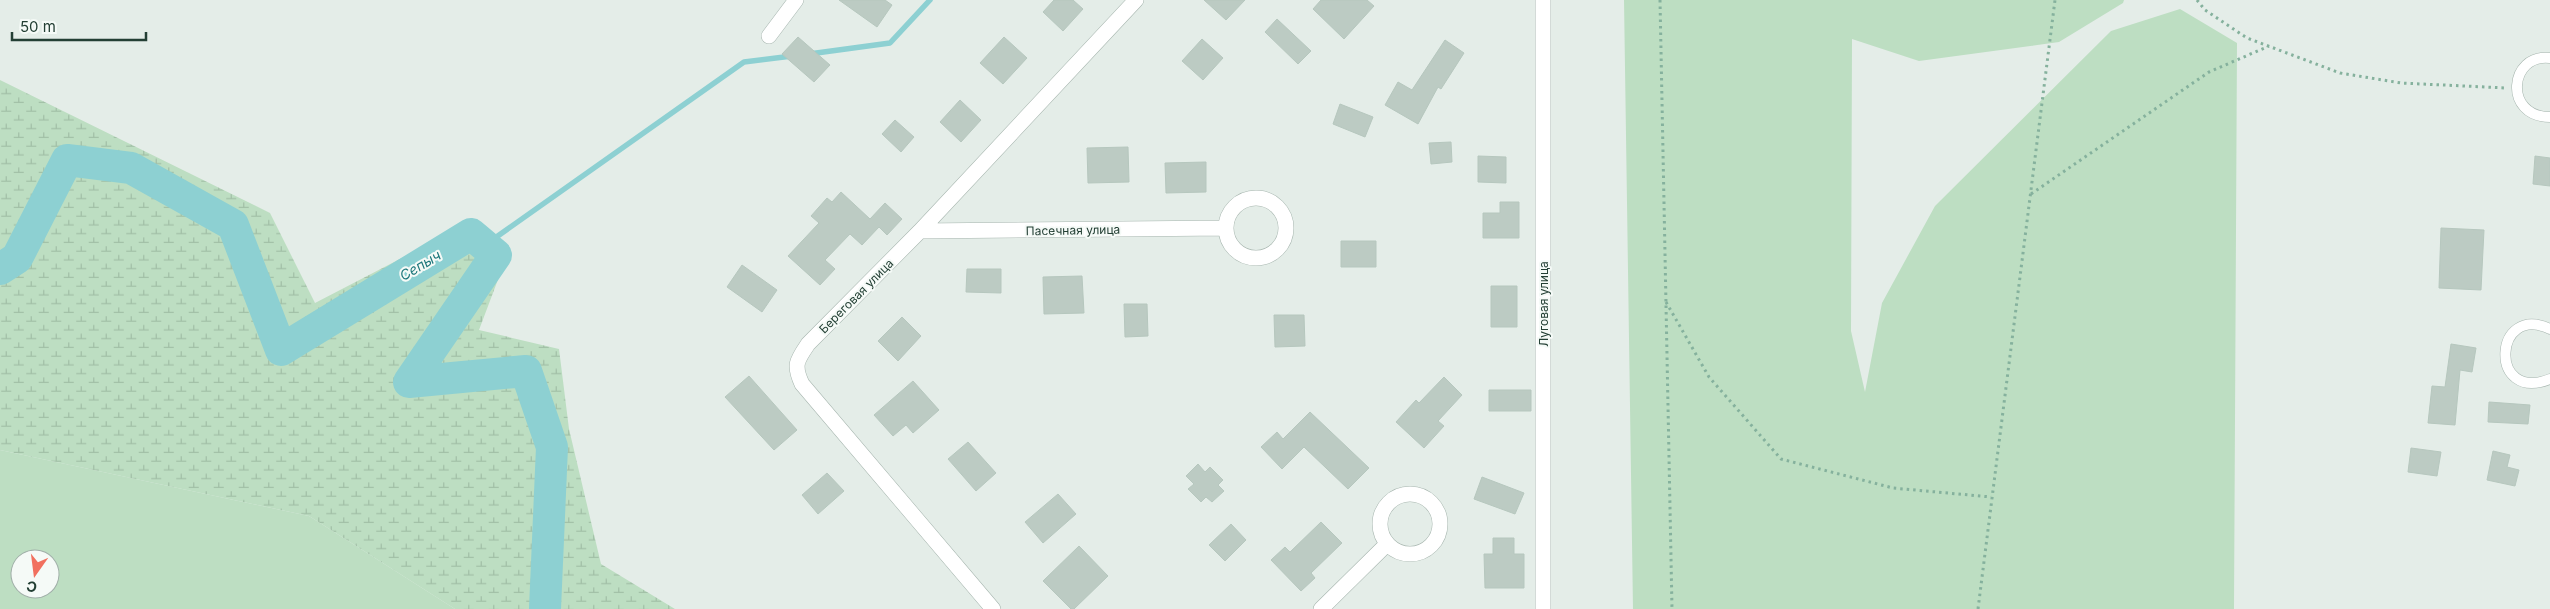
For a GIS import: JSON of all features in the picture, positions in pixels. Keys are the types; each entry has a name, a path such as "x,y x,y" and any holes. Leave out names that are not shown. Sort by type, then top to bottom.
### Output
{"street":[{"path":"769,36 796,0"},
{"name":"Береговая улица","path":"992,609 806,389 796,372 798,359 808,344 920,231 1136,0"},
{"name":"Луговая улица","path":"1543,0 1543,609"},
{"path":"1256,198 1270,201 1277,206 1282,211 1287,226 1284,241 1280,248 1273,254 1258,258 1250,258 1236,250 1227,237 1226,228 1227,220 1235,206 1241,202 1256,198"},
{"name":"Пасечная улица","path":"920,231 1226,228"},
{"path":"1412,493 1426,498 1440,517 1439,533 1430,546 1416,554 1408,554 1400,553 1387,544 1383,538 1380,522 1381,514 1390,501 1404,494 1412,493"},
{"path":"1322,609 1387,544"}],"lane":[{"path":"2550,58 2537,59 2528,64 2522,70 2516,89 2524,108 2532,114 2550,117"},
{"path":"2550,329 2533,324 2516,330 2505,346 2504,355 2512,374 2520,380 2530,384 2550,379"}],"path":[{"path":"1660,0 1672,609"},
{"path":"1978,609 2055,0"},
{"path":"2197,0 2205,10 2247,38 2340,73 2401,83 2516,89"},
{"path":"2030,195 2209,72 2270,46"},
{"path":"1666,302 1709,377 1780,458 1892,488 1991,497"}],"green space":[{"path":"1624,0 2124,0 2123,3 2059,42 1919,61 1852,39 1851,331 1865,392 1882,303 1935,206 2111,31 2180,9 2237,43 2234,609 1633,609"},
{"path":"0,80 270,213 315,303 477,219 508,253 479,330 559,349 569,429 601,564 675,609 455,609 309,516 0,450"},
{"path":"0,450 309,516 455,609 0,609"}],"building":[{"path":"839,0 885,0 892,5 877,27"},
{"path":"1054,0 1073,0 1083,9 1063,31 1043,12"},
{"path":"1204,0 1245,0 1226,20"},
{"path":"1321,0 1367,0 1374,6 1344,39 1313,9"},
{"path":"1277,19 1311,51 1298,64 1265,32"},
{"path":"798,37 830,65 814,82 782,54"},
{"path":"1004,37 1027,58 1003,84 980,63"},
{"path":"1202,39 1223,58 1203,80 1182,61"},
{"path":"1445,40 1464,53 1441,89 1438,87 1418,124 1385,105 1398,82 1412,90"},
{"path":"960,100 981,120 961,142 940,122"},
{"path":"1340,104 1373,117 1365,137 1333,124"},
{"path":"895,120 914,137 901,152 882,134"},
{"path":"1451,142 1452,162 1431,164 1429,143"},
{"path":"1128,147 1129,182 1088,183 1087,148"},
{"path":"1478,156 1506,157 1506,183 1478,182"},
{"path":"2535,156 2550,158 2550,186 2533,184"},
{"path":"1206,162 1206,192 1166,193 1165,163"},
{"path":"841,192 870,219 885,203 902,219 887,235 879,227 862,245 850,234 825,260 835,269 820,285 788,256 819,223 811,216 827,198 832,202"},
{"path":"1500,202 1519,202 1519,238 1483,238 1483,213 1500,213"},
{"path":"2441,228 2484,230 2481,290 2439,288"},
{"path":"1341,241 1376,241 1376,267 1341,267"},
{"path":"742,265 777,290 762,312 727,287"},
{"path":"967,269 1001,269 1001,293 966,292"},
{"path":"1082,276 1084,313 1044,314 1043,277"},
{"path":"1491,286 1517,286 1517,327 1491,327"},
{"path":"1124,304 1147,304 1148,336 1125,337"},
{"path":"1274,315 1304,315 1305,346 1275,347"},
{"path":"902,317 921,336 898,361 878,341"},
{"path":"2451,344 2476,348 2472,372 2460,370 2455,425 2428,423 2432,386 2445,387"},
{"path":"749,376 797,430 774,450 725,397"},
{"path":"1444,377 1462,395 1438,421 1444,426 1424,448 1396,422 1416,400 1419,403"},
{"path":"913,381 939,410 913,433 906,425 893,436 874,415"},
{"path":"1489,390 1531,390 1531,411 1489,411"},
{"path":"2489,402 2530,405 2528,424 2488,422"},
{"path":"1310,412 1369,468 1348,489 1304,447 1282,469 1261,447 1277,432 1283,439"},
{"path":"968,442 996,473 976,491 948,459"},
{"path":"2411,448 2441,452 2437,476 2408,472"},
{"path":"2493,451 2510,455 2507,467 2519,470 2515,486 2487,480"},
{"path":"1198,464 1205,472 1210,467 1223,480 1218,485 1224,491 1212,502 1206,497 1201,502 1188,489 1194,484 1186,476"},
{"path":"827,473 844,491 818,514 802,495"},
{"path":"1482,477 1524,493 1515,514 1474,499"},
{"path":"1058,494 1076,514 1043,543 1025,522"},
{"path":"1321,522 1342,543 1311,573 1315,578 1301,591 1271,560 1285,547 1290,552"},
{"path":"1231,524 1246,540 1225,561 1209,545"},
{"path":"1493,538 1514,538 1514,554 1524,554 1524,588 1485,588 1484,554 1493,554"},
{"path":"1079,546 1108,576 1074,609 1071,609 1043,581"}],"waterway":[{"path":"809,54 890,43 930,0"},
{"path":"485,245 744,62 792,56"},
{"name":"Сепыч","path":"0,269 17,258 67,160 131,168 233,225 281,350 471,234 496,255 409,382 526,371 552,447 545,609"}]}
